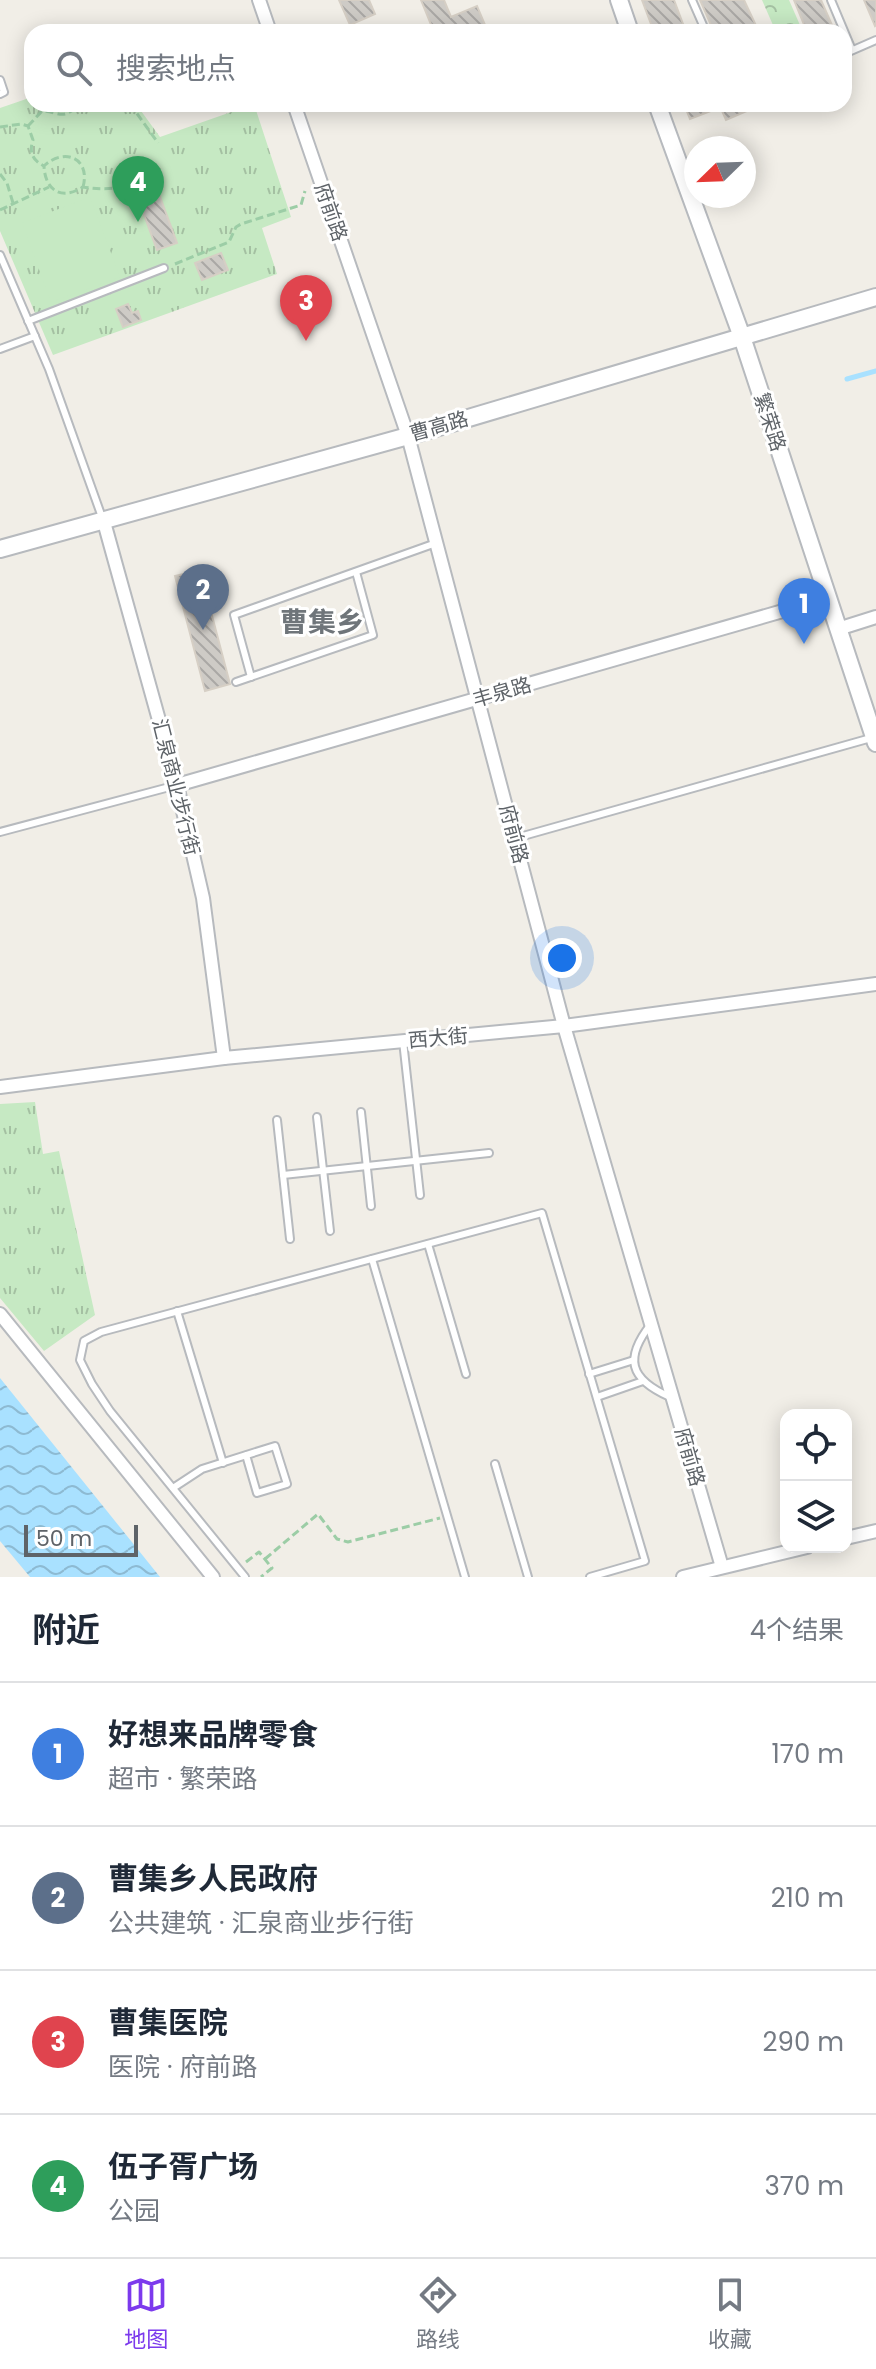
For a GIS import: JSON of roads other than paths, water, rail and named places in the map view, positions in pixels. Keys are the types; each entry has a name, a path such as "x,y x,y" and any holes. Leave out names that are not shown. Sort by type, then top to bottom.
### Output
{"street":[{"path":"259,0 267,24"},
{"path":"619,0 627,24"},
{"name":"府前路","path":"297,112 408,436 564,1026 722,1567"},
{"name":"繁荣路","path":"660,112 742,337 875,740"},
{"name":"曹高路","path":"0,549 408,436 876,297"},
{"name":"汇泉商业步行街","path":"104,522 177,785 203,898 224,1058"},
{"name":"丰泉路","path":"177,785 828,598"},
{"path":"838,629 876,617"},
{"name":"西大街","path":"0,1087 224,1058 564,1026 876,984"},
{"path":"0,1314 213,1577"},
{"path":"852,1537 876,1531"},
{"path":"683,1577 782,1553"}],"lane":[{"path":"692,0 702,24"},
{"path":"831,0 841,24"},
{"path":"852,50 876,40"},
{"path":"0,80 4,92 0,94"},
{"path":"0,255 35,336 104,522"},
{"path":"28,321 164,268"},
{"path":"0,349 35,336"},
{"path":"251,677 234,615 436,543"},
{"path":"236,682 373,635 356,572"},
{"path":"515,838 875,740"},
{"path":"0,832 177,785"},
{"path":"403,1041 420,1195"},
{"path":"361,1112 371,1206"},
{"path":"317,1117 330,1231"},
{"path":"277,1120 290,1239"},
{"path":"283,1175 489,1153"},
{"path":"245,1577 110,1411 80,1360 80,1349 89,1337 542,1213 645,1561 590,1577"},
{"path":"428,1244 466,1374"},
{"path":"372,1259 465,1577"},
{"path":"177,1311 223,1463"},
{"path":"651,1324 637,1342 634,1360 643,1381 651,1389 673,1399"},
{"path":"589,1374 634,1360"},
{"path":"597,1397 643,1381"},
{"path":"173,1488 193,1474 246,1455 275,1446 287,1484 257,1493 246,1455"},
{"path":"495,1464 528,1577"}],"water":[{"path":"0,1378 160,1577 30,1577 0,1541"}],"waterway":[{"path":"847,379 876,371"}],"place":[{"name":"伍子胥广场","path":"138,222"},
{"name":"曹集医院","path":"306,341"},
{"name":"曹集乡人民政府","path":"203,630"},
{"name":"好想来品牌零食","path":"804,644"}],"district":[{"name":"曹集乡","path":"322,622"}]}
